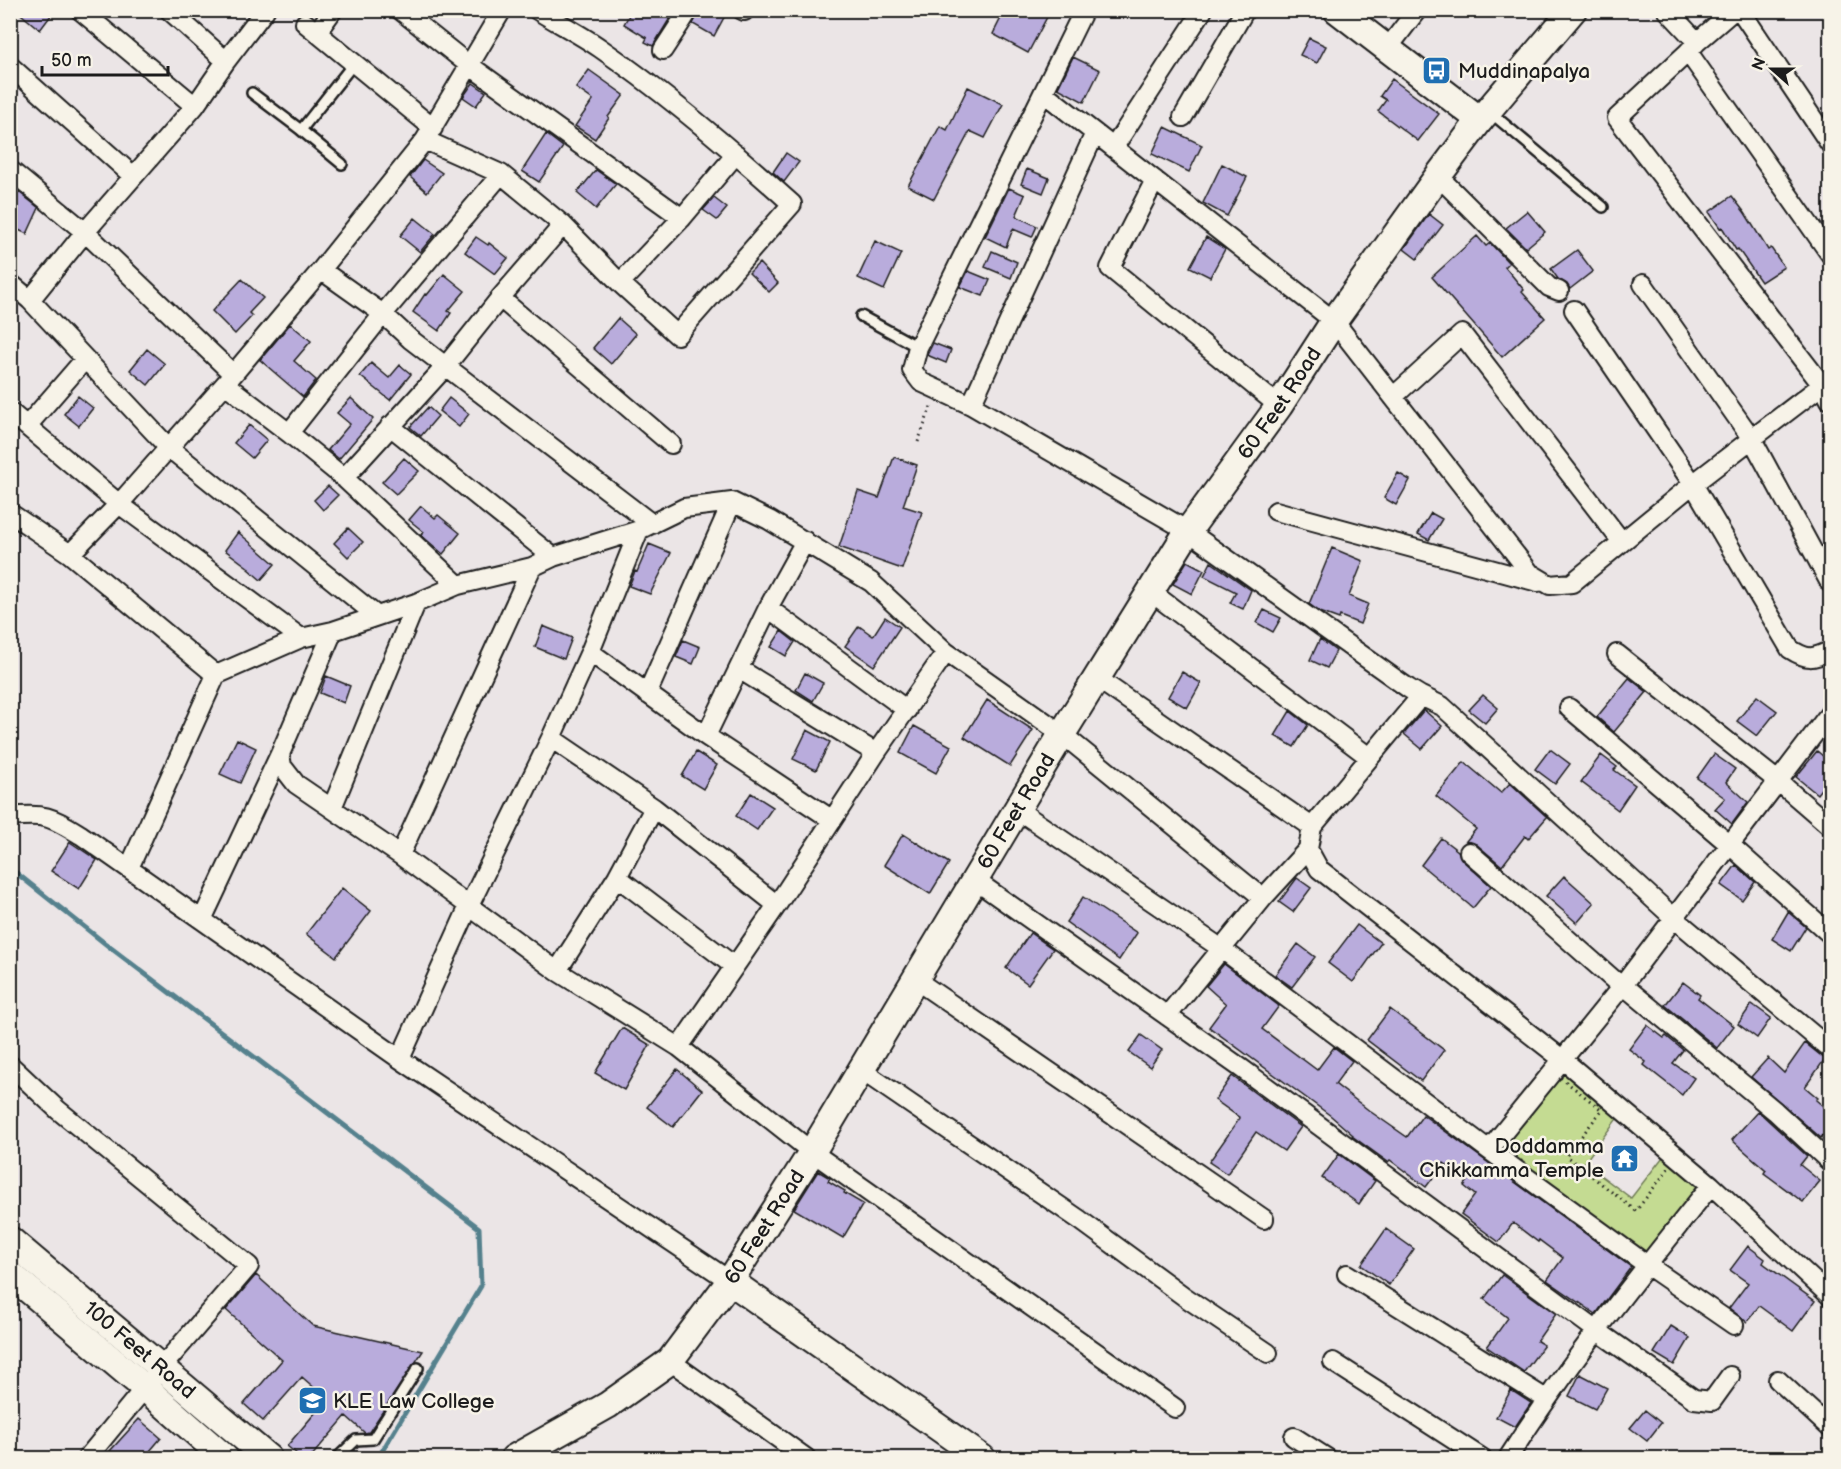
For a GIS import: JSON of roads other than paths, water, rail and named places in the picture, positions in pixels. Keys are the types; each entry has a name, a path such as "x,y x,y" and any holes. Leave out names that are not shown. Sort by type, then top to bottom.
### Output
{"street":[{"path":"80,10 195,106"},
{"path":"169,10 226,61"},
{"path":"30,300 85,232 195,106 265,10"},
{"path":"333,10 311,27 354,63 429,134 501,174 564,225 620,283 677,335 792,204 736,154 645,81 599,47 537,10"},
{"path":"400,10 469,65 682,218"},
{"path":"69,554 119,504 321,270 429,134 502,10"},
{"path":"663,51 689,10"},
{"path":"1084,10 918,347 912,370 921,382 971,405 1188,531 1421,696 1442,706 1674,918 1830,1049"},
{"path":"1114,147 1203,10"},
{"path":"1183,117 1245,10"},
{"path":"1337,10 1485,116"},
{"path":"1388,48 1417,10"},
{"name":"60 Feet Road","path":"514,1458 608,1405 670,1361 730,1281 812,1152 1062,734 1188,531 1279,406 1334,321 1438,176 1573,10"},
{"path":"1667,10 1829,247"},
{"path":"1276,511 1550,585 1572,582 1752,439 1828,388 1617,117 1734,10"},
{"path":"1740,10 1830,144"},
{"path":"10,66 133,176"},
{"path":"1044,93 1334,321 1530,573 1550,585"},
{"path":"971,405 1095,133"},
{"path":"620,283 682,218 736,154"},
{"path":"10,170 85,232 228,379 344,478 458,585"},
{"path":"290,433 383,314 501,174"},
{"path":"1438,176 1549,287 1559,291"},
{"path":"1155,180 1110,268 1279,406"},
{"path":"344,478 445,367 500,298 564,225"},
{"path":"321,270 383,314 410,339 646,527"},
{"path":"10,283 30,300 168,447 377,616"},
{"path":"1643,284 1752,439 1830,583"},
{"path":"500,298 671,444"},
{"path":"1574,310 1693,484 1790,649 1798,655 1816,658 1830,651"},
{"path":"1393,397 1462,334 1622,542"},
{"path":"27,426 85,359"},
{"path":"10,412 119,504 301,638"},
{"path":"390,426 553,557"},
{"path":"647,694 732,502"},
{"path":"129,868 216,675 301,638 333,631 416,603 458,585 532,567 553,557 646,527 684,508 732,502 769,520 871,582 946,652 1062,734 1263,898"},
{"path":"10,513 69,554 216,675"},
{"path":"400,1059 468,906 551,738 646,527"},
{"path":"706,736 768,608 805,541"},
{"path":"400,855 532,567"},
{"path":"1150,592 1369,757"},
{"path":"332,808 416,603"},
{"path":"768,608 907,710"},
{"path":"202,920 280,754 333,631"},
{"path":"590,651 706,736 831,819"},
{"path":"679,1047 946,652"},
{"path":"1617,654 1779,782 1830,826"},
{"path":"738,669 876,753"},
{"path":"1098,679 1312,827"},
{"path":"1167,1016 1263,898 1308,849 1312,827 1421,696"},
{"path":"1569,708 1730,845 1830,934"},
{"path":"1489,1150 1623,985 1830,713"},
{"path":"551,738 654,808 777,905"},
{"path":"280,754 282,766 296,784 400,855 557,971 679,1047 812,1152 1175,1408"},
{"path":"557,971 617,877 654,808"},
{"path":"1018,810 1222,949 1489,1150 1734,1325"},
{"path":"11,817 30,815 51,817 81,835 400,1059 730,1281 982,1458"},
{"path":"1308,849 1319,869 1562,1059 1711,1185 1830,1296"},
{"path":"1469,852 1614,980 1623,985 1775,1111 1830,1162"},
{"path":"617,877 734,966"},
{"path":"976,881 1167,1016 1694,1399 1712,1401 1730,1376"},
{"path":"916,980 1264,1219"},
{"path":"10,1065 58,1110 249,1266 87,1458"},
{"path":"861,1070 1080,1220 1185,1297 1268,1353"},
{"path":"1508,1458 1546,1399 1596,1330 1711,1185"},
{"name":"100 Feet Road","path":"10,1240 268,1458"},
{"name":"100 Feet Road","path":"10,1274 225,1458"},
{"path":"1347,1274 1546,1399"},
{"path":"670,1361 806,1458"},
{"path":"1333,1362 1482,1458"},
{"path":"1778,1380 1830,1428"},
{"path":"1294,1437 1327,1458"}],"lane":[{"path":"301,130 354,63"},
{"path":"252,93 342,164"},
{"path":"1485,116 1603,207"},
{"path":"861,316 918,347"},
{"path":"337,1458 356,1440 372,1439 418,1368"}],"waterway":[{"path":"10,868 107,945 479,1228 481,1286 378,1458"}],"place":[{"name":"Muddinapalya","path":"1437,71"},
{"name":"Doddamma Chikkamma Temple","path":"1625,1158"},
{"name":"KLE Law College","path":"312,1401"}]}
